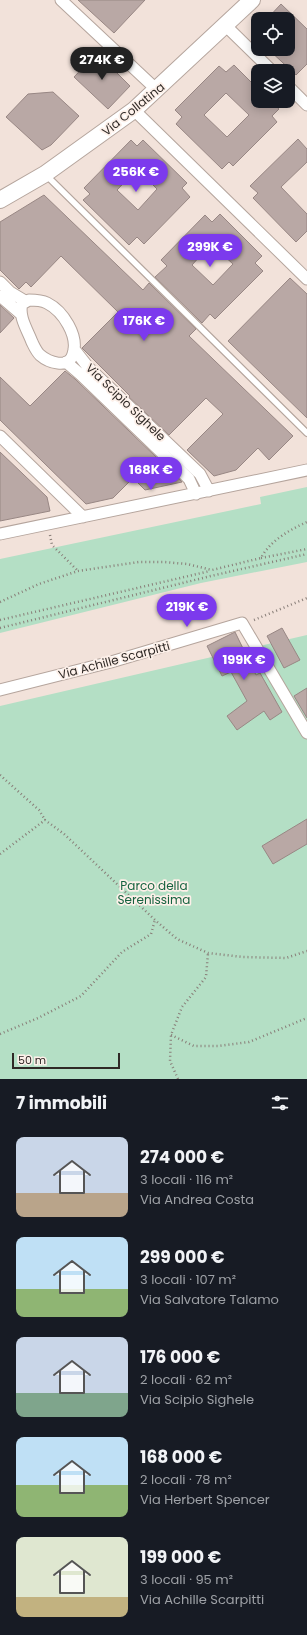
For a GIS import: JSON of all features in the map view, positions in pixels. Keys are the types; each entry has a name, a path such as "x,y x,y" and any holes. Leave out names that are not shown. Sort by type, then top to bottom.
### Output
{"street":[{"path":"61,0 157,90"},
{"name":"Via Collatina","path":"0,200 45,174 134,110 226,26 252,0"},
{"path":"226,26 265,64"},
{"path":"295,93 307,105"},
{"path":"134,110 307,279"},
{"path":"0,282 10,292 25,302 21,307 21,314 35,349 40,355 53,362 62,364 66,362"},
{"path":"0,296 21,314"},
{"name":"Via Scipio Sighele","path":"25,302 29,300 40,300 58,311 72,334 74,349 72,358 66,362 189,479 196,494"},
{"name":"Via Scipio Sighele","path":"74,349 88,367 200,474 209,491"},
{"path":"0,436 83,517"},
{"path":"0,534 307,470"},
{"path":"242,623 307,733"},
{"name":"Via Achille Scarpitti","path":"0,690 111,662 242,623"}],"lane":[{"path":"45,174 307,433"}],"path":[{"path":"261,558 269,546 276,540 295,527 307,522"},
{"path":"50,535 52,545 78,571"},
{"path":"0,620 261,558 307,549"},
{"path":"0,628 307,554"},
{"path":"0,602 39,584 78,571 139,562 187,564 212,570"},
{"path":"242,623 263,617 307,598"},
{"path":"0,775 39,810 45,820 64,834 177,939 208,953 244,957 286,958 307,951"},
{"path":"0,854 45,820"},
{"path":"0,1034 38,1018 81,996 122,952 150,934 155,920"},
{"path":"178,1079 170,1061 171,1035 182,1007 206,976 208,953"},
{"path":"171,1035 194,1046 218,1046 249,1042 307,1018"}],"green space":[{"path":"307,487 307,562 201,583 0,633 0,559 261,504 260,497"},
{"name":"Parco della Serenissima","path":"307,635 307,1079 0,1079 0,706"}],"building":[{"path":"78,0 145,0 114,33"},
{"path":"281,4 289,12 274,12"},
{"path":"295,17 307,29 307,64 296,75 295,64 284,64 276,56 295,56"},
{"path":"97,53 130,86 108,109 74,77"},
{"path":"234,65 251,82 251,108 279,109 272,116 277,122 233,166 229,162 222,169 176,124 182,117 175,110 219,66 226,72","holes":["226,93 249,115 227,137 204,115"]},
{"path":"53,92 79,116 51,145 42,150 6,117 28,94"},
{"path":"298,139 307,149 307,162 281,187 307,214 307,231 296,242 253,198 258,193 250,186"},
{"path":"131,140 137,146 143,140 187,183 182,188 190,197 144,244 137,237 129,245 83,200 90,194 84,188","holes":["137,169 157,189 138,210 117,190"]},
{"path":"44,195 143,290 149,283 196,329 189,336 293,436 269,460 258,448 236,470 214,476 187,450 223,414 206,398 169,435 129,397 130,396 82,348 118,312 61,256 31,287 26,282 19,289 0,270 0,222"},
{"path":"220,214 262,256 255,263 263,271 215,319 210,314 202,323 155,277 167,266 161,260 205,215 212,222","holes":["211,244 233,264 213,285 192,265"]},
{"path":"290,278 307,294 307,418 228,341"},
{"path":"0,305 14,318 0,333"},
{"path":"65,371 182,482 145,490 133,478 113,498 86,504 0,420 0,377 30,406"},
{"path":"0,452 47,497 50,511 0,521"},
{"path":"282,628 300,660 284,668 267,636"},
{"path":"235,632 256,675 260,673 282,712 270,720 264,711 237,730 227,716 247,701 231,672 222,676 207,646"},
{"path":"307,688 307,718 294,696"},
{"path":"307,819 307,844 273,864 262,846"}]}
